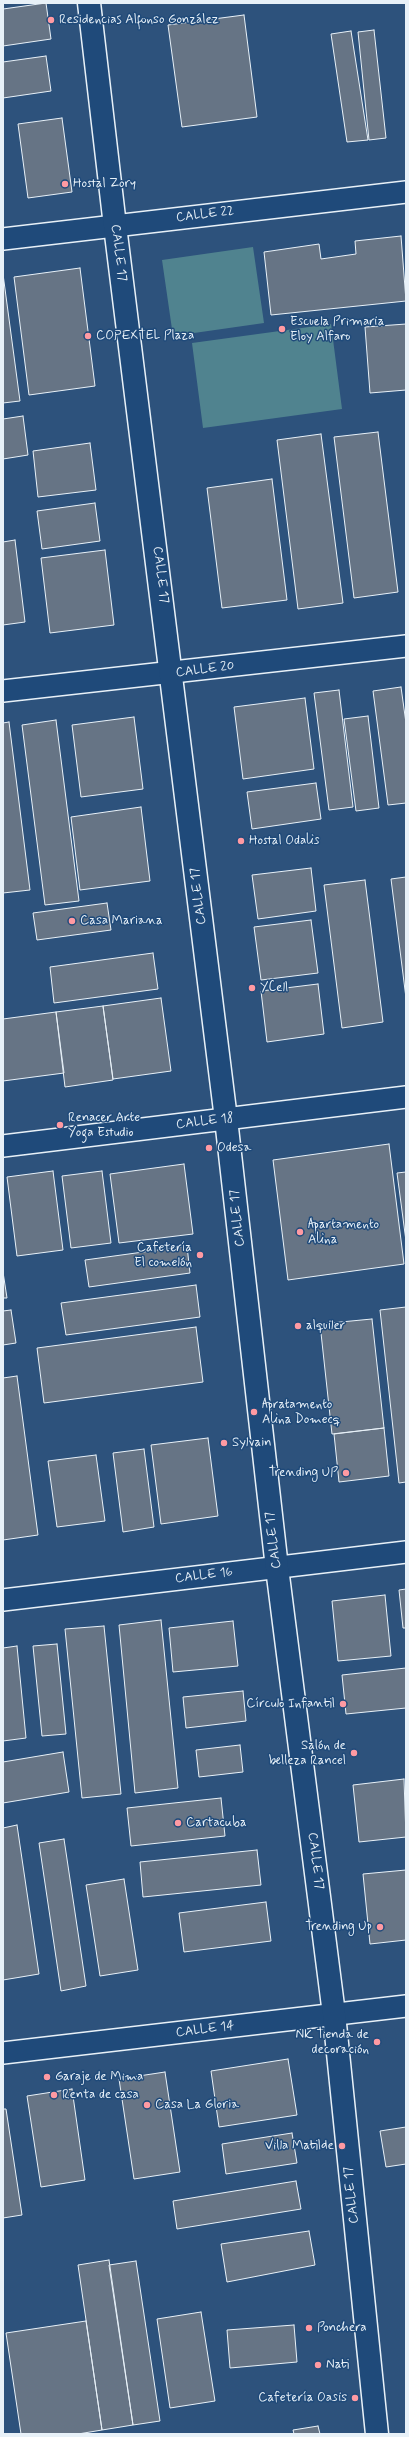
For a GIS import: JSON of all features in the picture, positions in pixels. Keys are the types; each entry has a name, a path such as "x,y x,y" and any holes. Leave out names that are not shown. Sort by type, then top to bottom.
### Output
{"street":[{"name":"CALLE 17","path":"90,3 115,226 172,674 226,1119 277,1568 334,2014 377,2434"},
{"name":"CALLE 22","path":"3,239 406,192"},
{"name":"CALLE 20","path":"3,691 172,674 406,646"},
{"name":"CALLE 18","path":"3,1146 406,1097"},
{"name":"CALLE 16","path":"3,1600 406,1552"},
{"name":"CALLE 14","path":"3,2053 406,2006"}],"green space":[{"path":"253,247 264,323 173,336 162,260"},
{"path":"331,324 342,409 203,428 192,343"}],"building":[{"path":"46,3 51,39 3,46 3,9"},
{"path":"244,15 257,117 182,127 168,25"},
{"path":"374,30 386,138 369,140 358,32"},
{"path":"351,31 368,140 347,142 331,34"},
{"path":"46,56 51,91 3,98 3,62"},
{"path":"62,118 72,192 28,198 18,124"},
{"path":"401,236 406,301 271,315 264,252 319,244 321,259 356,254 355,241"},
{"path":"80,268 95,386 29,395 14,277"},
{"path":"3,274 20,401 3,403"},
{"path":"406,324 406,390 370,393 365,327"},
{"path":"23,416 28,455 3,459 3,419"},
{"path":"378,432 398,592 354,598 334,437"},
{"path":"321,434 343,603 298,609 277,440"},
{"path":"90,443 96,490 38,497 33,451"},
{"path":"272,479 287,600 222,608 207,488"},
{"path":"95,503 100,541 42,549 37,511"},
{"path":"15,540 25,622 3,625 3,542"},
{"path":"105,550 114,625 50,633 41,558"},
{"path":"401,687 406,723 406,803 388,805 373,691"},
{"path":"339,690 353,807 329,810 314,693"},
{"path":"305,698 314,769 243,779 234,707"},
{"path":"368,716 379,808 356,811 344,719"},
{"path":"134,717 143,789 81,797 72,725"},
{"path":"56,720 79,901 45,905 22,725"},
{"path":"9,722 30,890 3,893 3,723"},
{"path":"316,783 321,819 252,829 247,792"},
{"path":"141,807 150,881 80,890 71,817"},
{"path":"311,868 316,911 258,919 252,875"},
{"path":"406,877 406,998 391,879"},
{"path":"365,880 383,1022 342,1028 324,885"},
{"name":"Casa Mariana","path":"107,903 111,930 37,940 33,913"},
{"path":"311,920 318,973 261,980 254,927"},
{"path":"153,953 158,989 54,1003 50,967"},
{"path":"318,984 324,1034 267,1042 261,991"},
{"path":"161,998 171,1071 113,1079 103,1006"},
{"path":"103,1006 113,1080 65,1087 56,1012"},
{"path":"56,1012 64,1073 3,1081 3,1019"},
{"path":"389,1144 404,1264 288,1280 273,1160"},
{"path":"184,1164 193,1234 119,1243 110,1174"},
{"path":"53,1171 63,1250 17,1256 7,1177"},
{"path":"102,1171 111,1243 71,1248 62,1176"},
{"path":"406,1172 406,1241 397,1173"},
{"path":"187,1246 190,1273 89,1287 85,1260"},
{"path":"3,1272 7,1298 3,1298"},
{"path":"196,1285 200,1317 66,1335 61,1303"},
{"path":"406,1307 406,1482 399,1483 380,1310"},
{"path":"11,1310 16,1343 3,1345 3,1311"},
{"path":"372,1319 384,1428 332,1434 320,1324"},
{"path":"196,1327 203,1382 44,1403 37,1348"},
{"path":"17,1376 38,1535 3,1540 3,1378"},
{"path":"384,1428 389,1476 339,1482 334,1434"},
{"path":"208,1438 218,1516 161,1524 151,1445"},
{"path":"144,1449 154,1527 123,1532 113,1453"},
{"path":"96,1455 105,1521 57,1527 48,1461"},
{"path":"406,1589 406,1628 403,1628 399,1590"},
{"path":"385,1595 391,1656 338,1661 332,1601"},
{"path":"161,1620 178,1788 135,1793 119,1625"},
{"path":"233,1621 238,1666 173,1672 169,1628"},
{"path":"104,1626 121,1794 82,1798 65,1629"},
{"path":"57,1644 66,1734 42,1736 33,1646"},
{"path":"17,1646 26,1738 3,1741 3,1648"},
{"path":"406,1668 406,1708 346,1714 342,1675"},
{"path":"243,1691 246,1721 186,1728 183,1697"},
{"path":"240,1745 243,1772 199,1777 196,1750"},
{"path":"63,1752 69,1792 3,1803 3,1762"},
{"path":"404,1779 406,1837 359,1842 353,1785"},
{"path":"221,1798 225,1836 131,1846 127,1808"},
{"path":"17,1825 39,1974 3,1980 3,1828"},
{"path":"64,1839 86,1986 61,1991 39,1843"},
{"path":"257,1850 261,1885 143,1897 140,1862"},
{"path":"406,1870 406,1940 370,1944 363,1874"},
{"path":"124,1879 138,1970 100,1976 86,1885"},
{"path":"266,1902 271,1941 184,1952 179,1913"},
{"path":"288,2059 297,2115 219,2127 211,2071"},
{"path":"165,2072 180,2172 134,2179 119,2079"},
{"path":"72,2089 85,2180 41,2187 27,2096"},
{"path":"3,2109 6,2109 22,2215 3,2218"},
{"path":"406,2127 406,2164 386,2167 380,2131"},
{"path":"292,2133 297,2163 226,2174 222,2144"},
{"path":"296,2181 301,2209 177,2229 173,2201"},
{"path":"309,2231 315,2265 227,2282 221,2244"},
{"path":"109,2260 133,2425 102,2430 78,2265"},
{"path":"136,2261 160,2421 133,2425 109,2265"},
{"path":"201,2312 215,2401 170,2408 157,2319"},
{"path":"86,2321 102,2430 78,2434 21,2434 6,2333"},
{"path":"294,2325 297,2362 230,2368 227,2330"},
{"path":"318,2426 320,2434 294,2434 293,2430"}],"place":[{"name":"Residencias Alfonso González","path":"51,20"},
{"name":"Hostal Zory","path":"65,184"},
{"name":"Escuela Primaria Eloy Alfaro","path":"282,329"},
{"name":"COPEXTEL Plaza","path":"88,336"},
{"name":"Hostal Odalis","path":"241,841"},
{"name":"Casa Mariana","path":"72,921"},
{"name":"YCell","path":"252,988"},
{"name":"Renacer Arte Yoga Estudio","path":"60,1125"},
{"name":"Odesa","path":"209,1148"},
{"name":"Apartamento Alina","path":"300,1232"},
{"name":"Cafetería El comelón","path":"200,1255"},
{"name":"alquiler","path":"298,1326"},
{"name":"Apratamento Alina Domecq","path":"254,1412"},
{"name":"Sylvain","path":"224,1443"},
{"name":"Trending UP","path":"346,1473"},
{"name":"Círculo Infantil","path":"343,1704"},
{"name":"Salón de belleza Rancel","path":"354,1753"},
{"name":"Cartacuba","path":"178,1823"},
{"name":"Trending Up","path":"380,1927"},
{"name":"NK Tienda de decoración","path":"377,2042"},
{"name":"Garaje de Mima","path":"47,2077"},
{"name":"Renta de casa","path":"54,2095"},
{"name":"Casa La Gloria","path":"147,2105"},
{"name":"Villa Matilde","path":"342,2146"},
{"name":"Ponchera","path":"309,2328"},
{"name":"Nati","path":"318,2365"},
{"name":"Cafetería Oasis","path":"355,2398"}]}
